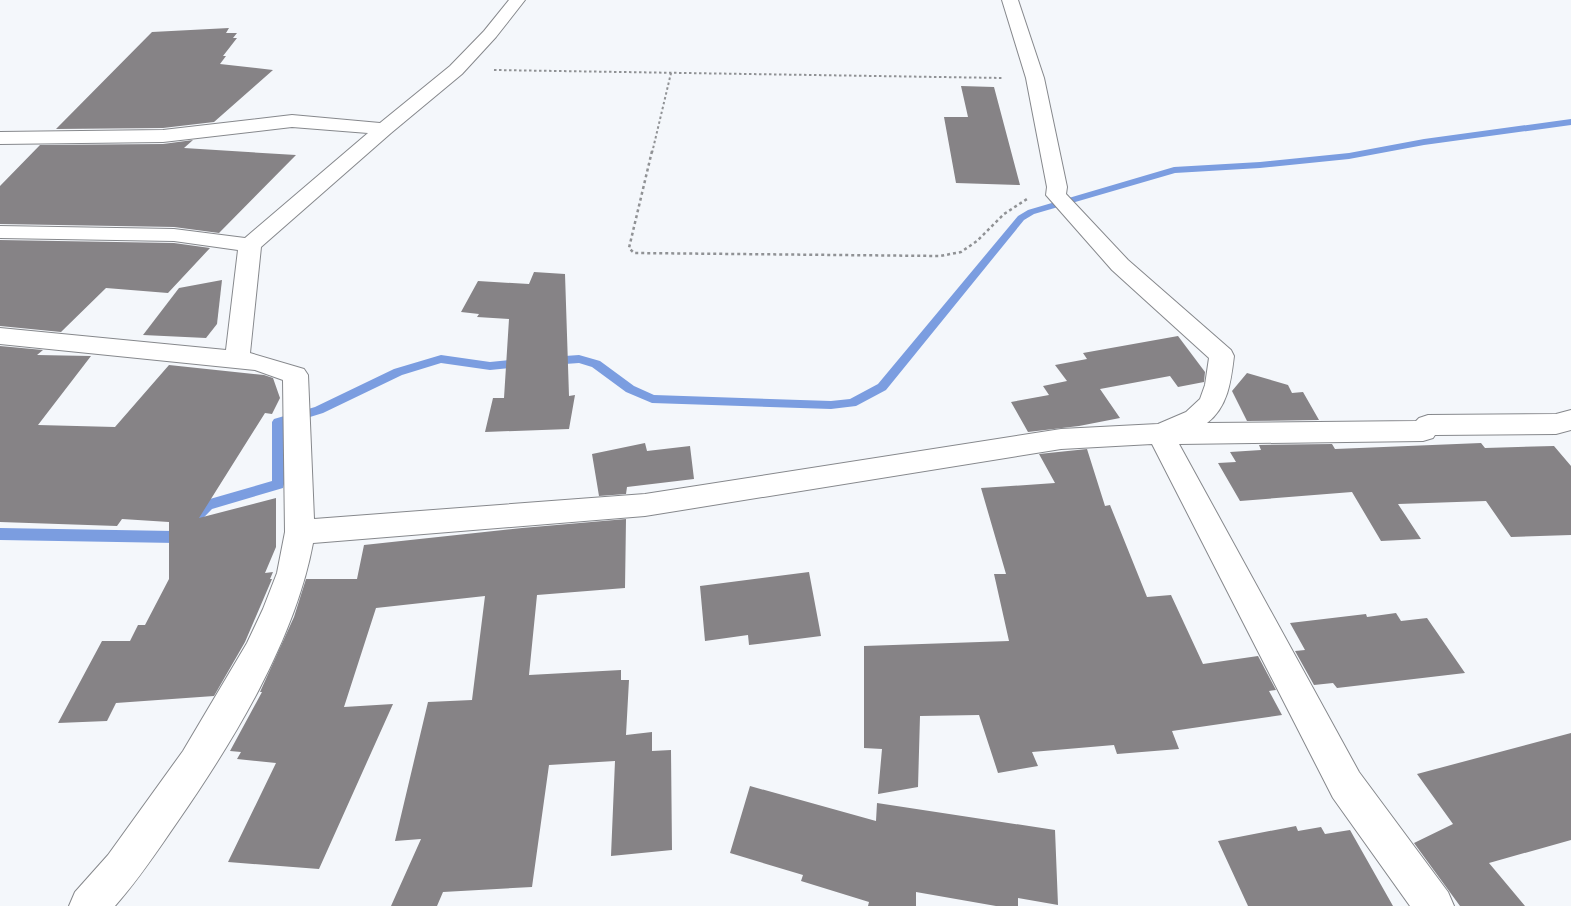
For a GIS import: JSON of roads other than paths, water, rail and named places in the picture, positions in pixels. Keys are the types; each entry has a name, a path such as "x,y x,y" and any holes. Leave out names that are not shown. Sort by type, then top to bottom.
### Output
{"street":[{"path":"237,360 250,245 384,129 456,70 490,34 517,0"},
{"path":"1010,0 1035,78 1061,198 1120,265 1222,356 1218,390 1210,406 1192,422 1160,434"},
{"path":"2,141 163,136 292,121 384,129"},
{"path":"0,232 174,235 250,245"},
{"path":"0,336 257,362 295,375 300,532 292,572 279,609 259,654 196,764 122,869 89,906"},
{"path":"300,532 645,505 1061,439 1160,434 1423,431 1428,425 1556,424 1571,420"},
{"path":"1160,434 1346,785 1434,906"}],"waterway":[{"path":"551,361 579,359 596,364 630,389 652,399 831,405 852,403 882,387 1021,218 1031,212 1174,170 1260,165 1349,156 1424,142 1571,122"},
{"path":"0,534 176,537 208,505 278,484 278,422 319,410 398,372 441,359 490,366 521,363"}]}
